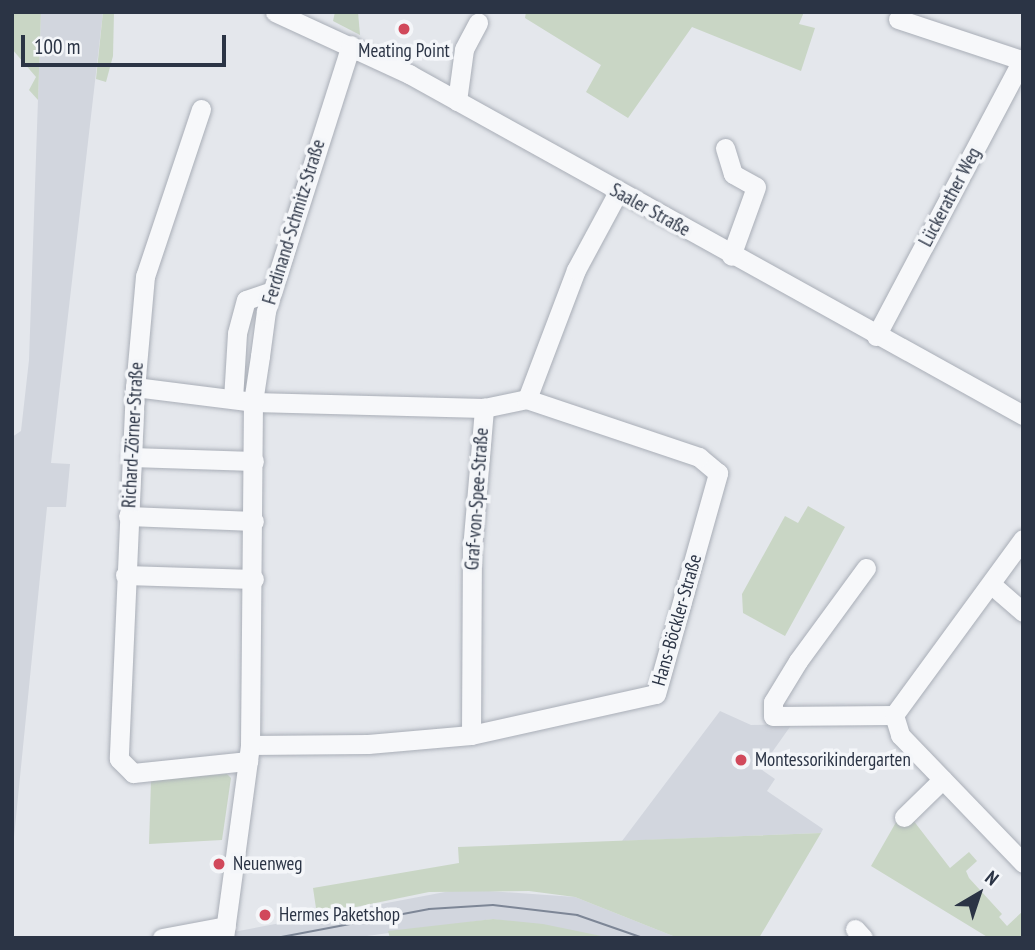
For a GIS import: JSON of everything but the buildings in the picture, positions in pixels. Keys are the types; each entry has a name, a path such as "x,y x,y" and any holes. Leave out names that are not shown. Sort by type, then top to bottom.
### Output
{"street":[{"name":"Saaler Straße","path":"275,12 351,45 457,101 731,256 1023,415"},
{"path":"898,19 1022,59"},
{"path":"457,101 464,49 478,23"},
{"name":"Ferdinand-Schmitz-Straße","path":"249,753 254,579 253,402 272,291 351,45"},
{"name":"Lückerather Weg","path":"876,336 1022,59"},
{"name":"Richard-Zörner-Straße","path":"125,768 119,760 118,724 135,387 145,276 201,109"},
{"path":"725,148 733,174 756,187 731,256"},
{"path":"527,399 576,270 618,192"},
{"path":"233,399 237,333 246,300 272,291"},
{"path":"135,387 253,402 484,408"},
{"name":"Graf-von-Spee-Straße","path":"471,735 472,549 484,408 527,399"},
{"name":"Hans-Böckler-Straße","path":"125,768 133,773 249,753 471,735 656,694 719,479 706,460 527,399"},
{"path":"131,457 254,461"},
{"path":"128,516 254,521"},
{"path":"894,715 992,585 1023,539"},
{"path":"866,568 798,661 774,702 773,716 894,715"},
{"path":"125,575 254,579"},
{"path":"992,585 1023,612"},
{"path":"894,715 900,735 1023,863"},
{"path":"162,938 225,932 249,753"},
{"path":"904,817 943,779"}],"shaded area":[{"path":"41,12 103,12 51,463 70,464 66,507 47,507 12,857 12,437 21,431 29,360"},
{"path":"720,711 751,725 792,724 768,758 758,755 752,763 775,779 767,791 823,829 821,833 622,841"},
{"path":"461,889 575,897 678,938 611,938 493,919 352,938 201,938"}],"green space":[{"path":"12,12 41,12 38,100 29,90 36,77 12,49"},
{"path":"103,12 114,12 113,56 106,82 96,79"},
{"path":"335,12 358,12 360,35 333,21"},
{"path":"526,12 804,12 799,24 815,28 801,71 692,27 628,118 586,92 601,65 525,18"},
{"path":"808,506 845,527 785,636 743,613 742,594 785,516 798,523"},
{"path":"227,774 231,778 222,840 149,844 151,780"},
{"path":"899,817 913,820 950,868 969,852 977,861 966,871 969,878 1002,914 999,917 1007,926 1023,911 1023,938 989,938 871,866"},
{"path":"821,833 759,938 678,938 575,897 529,891 429,892 317,915 313,888 459,863 458,847"},
{"path":"493,919 543,924 611,938 390,938 388,931"}],"tram line":[{"path":"276,938 429,909 493,905 577,915 643,938"}],"place":[{"name":"Meating Point","path":"404,29"},
{"name":"Montessorikindergarten","path":"741,760"},
{"name":"Neuenweg","path":"219,864"},
{"name":"Hermes Paketshop","path":"265,915"}]}
